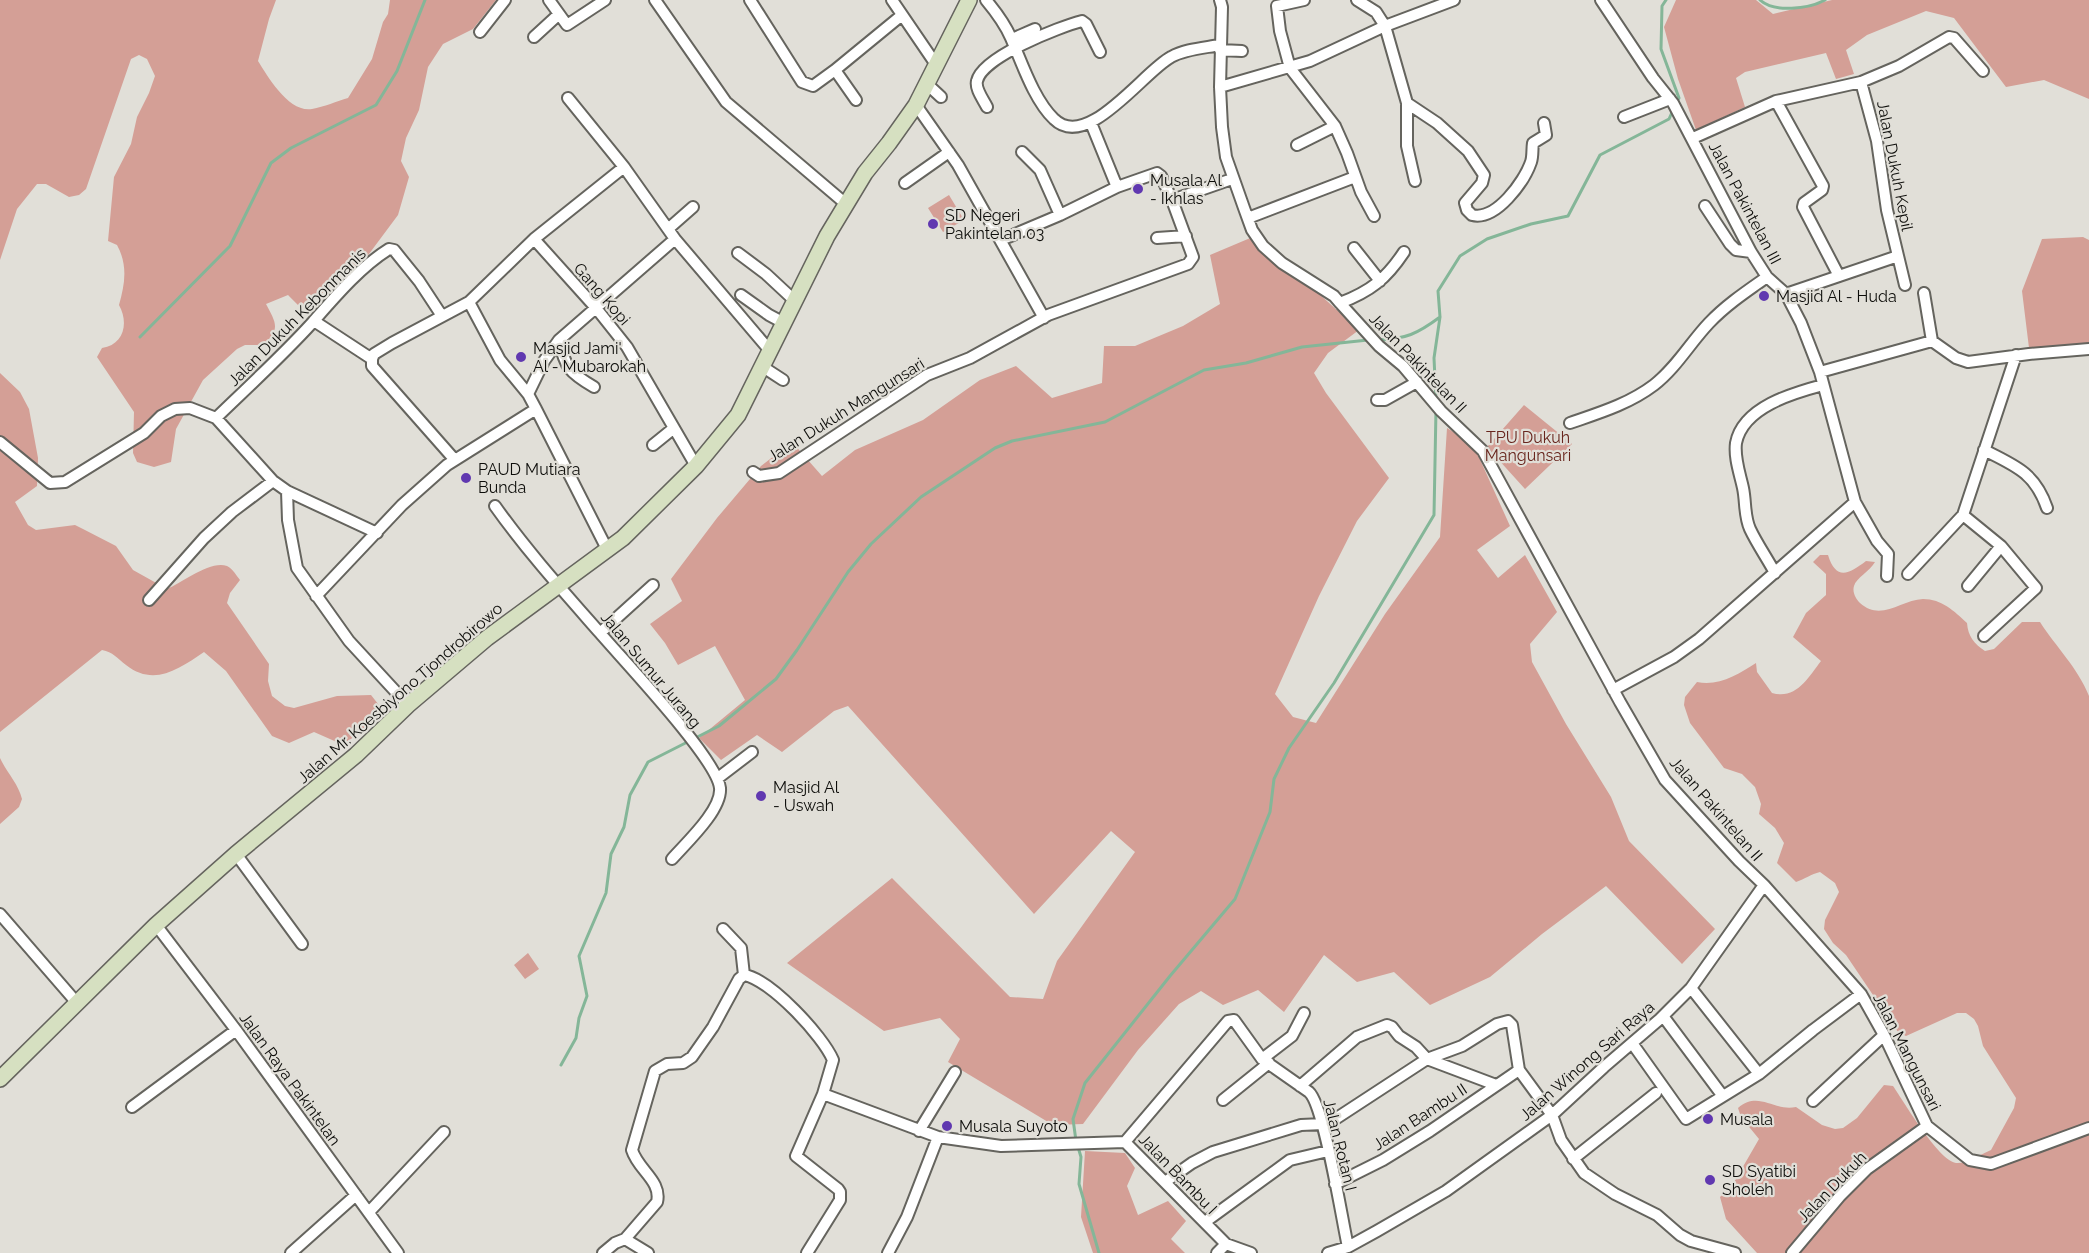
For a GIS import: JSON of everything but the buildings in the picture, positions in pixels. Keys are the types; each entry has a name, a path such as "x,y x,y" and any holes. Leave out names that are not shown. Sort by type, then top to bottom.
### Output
{"main road":[{"name":"Jalan Mr. Koesbiyono Tjondrobirowo","path":"0,1079 156,924 356,755 408,705 487,638 623,538 696,466 738,415 846,204 865,173 890,143 916,105 969,0"}],"street":[{"path":"480,32 505,0"},
{"path":"549,0 567,25 605,0"},
{"path":"750,0 802,82 813,86 902,15"},
{"path":"892,0 937,66"},
{"path":"986,0 998,15 1037,94 1053,119 1063,126 1074,128 1091,123 1119,102 1168,58 1181,52 1220,48 1242,51"},
{"name":"Jalan Pakintelan II","path":"1220,0 1222,7 1220,87 1226,157 1252,230 1263,246 1282,262 1341,303 1379,346 1403,366 1441,411 1483,451 1613,690 1665,780 1764,885"},
{"path":"1304,0 1278,4 1277,8 1280,31 1290,68 1335,126 1355,177 1374,216"},
{"path":"1357,0 1377,12 1384,26 1407,103 1407,146 1415,181"},
{"path":"1220,87 1310,61 1384,26 1454,0"},
{"path":"1601,0 1653,78 1672,101 1624,117"},
{"path":"658,4 726,102 846,204"},
{"path":"534,37 558,15"},
{"path":"1013,44 1082,21 1086,24 1100,52"},
{"path":"987,107 976,87 978,77 993,60 1035,29"},
{"name":"Jalan Dukuh Kepil","path":"1693,138 1776,101 1861,82 1899,66 1949,37 1954,38 1983,71"},
{"path":"835,70 856,100"},
{"name":"Jalan Dukuh Kepil","path":"1861,82 1877,141 1887,210 1905,285"},
{"path":"927,84 941,97"},
{"path":"568,98 624,167 675,239 771,352"},
{"name":"Jalan Pakintelan III","path":"1672,101 1751,252 1767,277 1786,294 1802,323 1820,372 1855,502 1877,541 1888,554 1887,576"},
{"path":"1776,101 1823,186 1822,190 1804,203 1803,207 1839,276"},
{"path":"1407,103 1455,138 1478,165 1484,175 1482,183 1465,203 1467,210 1477,216 1495,209 1518,187 1532,159 1533,143 1546,135 1544,123"},
{"path":"916,105 949,152 1044,318"},
{"path":"1091,123 1117,187"},
{"path":"1297,145 1335,126"},
{"path":"905,183 949,152"},
{"path":"1022,152 1040,170 1060,215"},
{"path":"454,459 372,366 372,359 375,354 392,343 469,302 534,239 624,167"},
{"name":"Jalan Dukuh Mangunsari","path":"753,472 759,476 779,473 927,375 970,358 1044,318 1188,264 1193,257 1172,200 1161,176 1157,173 1117,187 1001,240"},
{"path":"1248,218 1355,177"},
{"path":"1172,200 1232,178"},
{"path":"1705,206 1736,250 1751,252"},
{"path":"668,229 693,207"},
{"path":"1157,238 1186,236"},
{"name":"Gang Kopi","path":"534,239 596,308 627,347 696,466"},
{"path":"528,394 544,361 559,340 675,239"},
{"path":"1354,248 1380,281"},
{"name":"Jalan Dukuh Kebonmanis","path":"216,418 314,321 332,300 389,249 394,250 419,281 442,316"},
{"path":"1341,303 1355,297 1390,273 1404,252"},
{"path":"738,253 766,274 795,301"},
{"name":"Jalan Dukuh Kepil","path":"1786,294 1898,256"},
{"path":"1570,423 1610,410 1652,387 1663,378 1709,323 1767,277"},
{"path":"1924,293 1932,341 1956,358 1968,362 2016,355 2089,349"},
{"path":"741,295 784,323"},
{"path":"469,302 500,360 528,394 607,549"},
{"path":"314,321 372,359"},
{"path":"559,340 568,368 577,378 594,387"},
{"path":"1820,372 1932,341"},
{"path":"1908,574 1963,515 2016,355"},
{"path":"763,367 783,380"},
{"path":"1377,400 1385,400 1417,382"},
{"path":"1775,573 1749,528 1736,444 1740,431 1766,406 1791,394 1823,385"},
{"path":"0,442 50,483 65,482 144,434 161,416 175,409 190,408 216,418 273,481 286,491 377,533"},
{"path":"316,596 402,505 454,459 536,409"},
{"path":"653,446 674,428"},
{"path":"1984,450 2028,474 2042,495 2047,508"},
{"path":"149,600 204,538 232,512 273,481"},
{"path":"286,491 288,520 297,568 349,641 408,705"},
{"path":"1613,690 1674,657 1699,639 1855,502"},
{"name":"Jalan Sumur Jurang","path":"495,506 522,544 681,728 718,778"},
{"path":"1963,515 2001,546 2036,588 1984,636"},
{"path":"1968,586 2001,546"},
{"path":"600,633 653,585"},
{"path":"672,859 712,812 719,800 718,778 752,752"},
{"path":"237,854 302,944"},
{"name":"Jalan Winong Sari Raya","path":"1328,1253 1348,1247 1446,1191 1552,1115 1691,988 1764,885"},
{"name":"Jalan Mangunsari","path":"1764,885 1861,994 1884,1035 1927,1126"},
{"path":"0,914 77,1003"},
{"name":"Jalan Raya Pakintelan","path":"156,924 398,1253"},
{"path":"723,929 741,948 744,975"},
{"path":"744,975 764,984 781,996 829,1052 833,1064 823,1094 796,1156 838,1189 841,1196 807,1253"},
{"path":"603,1253 615,1243 626,1239 657,1202 657,1187 639,1165 632,1150 652,1078 659,1067 683,1063 692,1057 744,975"},
{"path":"1691,988 1759,1074"},
{"path":"1632,1043 1686,1119 1759,1074 1861,994"},
{"path":"1223,1100 1292,1036 1304,1013"},
{"path":"1663,1016 1722,1095"},
{"name":"Jalan Rotan I","path":"1228,1021 1234,1020 1266,1061 1315,1099 1323,1125 1348,1247"},
{"name":"Jalan Bambu I","path":"1228,1021 1125,1142 1226,1244 1251,1253"},
{"path":"1165,1182 1192,1163 1213,1152 1301,1125 1323,1125 1427,1059 1462,1047 1497,1024 1508,1021 1512,1025 1519,1070 1552,1115 1561,1140 1584,1173 1615,1194 1657,1215 1680,1236 1735,1253"},
{"path":"1300,1086 1357,1037 1387,1025 1416,1047 1427,1059 1496,1085"},
{"path":"132,1107 236,1030"},
{"path":"1813,1101 1884,1035"},
{"name":"Jalan Bambu II","path":"1335,1184 1383,1160 1430,1131 1519,1070"},
{"path":"919,1131 954,1072"},
{"path":"1573,1159 1656,1093"},
{"path":"823,1094 938,1137 1001,1146 1125,1142"},
{"path":"1927,1126 1970,1160 1990,1164 2089,1128"},
{"name":"Jalan Dukuh","path":"1792,1253 1866,1169 1927,1126"},
{"path":"369,1212 444,1132"},
{"path":"888,1253 907,1217 938,1137"},
{"path":"1204,1222 1290,1160 1328,1151"},
{"path":"291,1253 356,1196"},
{"path":"626,1239 648,1253"},
{"path":"1217,1253 1226,1244"}],"green space":[{"path":"0,0 276,0 258,61 287,100 303,109 312,109 348,98 372,59 383,22 388,14 390,0 496,0 473,29 443,44 428,67 419,110 406,138 401,161 409,177 398,215 366,258 302,309 288,295 266,304 275,326 272,335 263,345 245,345 237,349 203,380 176,429 171,462 154,467 137,462 133,453 134,412 97,357 102,348 115,343 120,338 124,326 119,305 124,282 123,260 117,245 108,241 114,177 131,144 137,117 155,76 147,59 139,55 131,59 86,189 79,195 69,197 46,184 37,184 17,209 0,260"},
{"path":"1676,0 1756,0 1773,14 1832,0 2089,0 2089,99 2044,80 2006,87 1954,18 1926,11 1867,35 1846,50 1854,74 1836,79 1826,53 1745,72 1736,78 1745,107 1696,130 1678,79 1664,27"},
{"path":"949,195 964,220 943,232 928,208"},
{"path":"1255,236 1359,330 1328,353 1314,373 1326,393 1389,478 1357,521 1319,596 1275,694 1293,717 1316,723 1385,614 1440,537 1447,428 1473,444 1510,526 1477,550 1498,578 1525,555 1557,612 1530,644 1532,662 1566,724 1611,797 1629,841 1715,929 1682,964 1606,886 1490,977 1430,1005 1394,972 1357,982 1324,955 1284,1012 1258,990 1223,1005 1201,991 1179,1004 1138,1050 1083,1124 1053,1125 948,1062 960,1039 940,1018 884,1031 787,963 892,878 1010,997 1043,999 1057,961 1135,852 1111,831 1034,914 848,706 834,711 782,752 757,735 721,760 699,738 745,700 715,646 678,665 650,624 682,601 671,579 717,518 761,466 792,442 822,476 855,450 923,420 980,380 1016,366 1052,398 1102,383 1104,346 1135,346 1183,326 1220,304 1210,255"},
{"path":"2083,237 2089,240 2089,344 2029,348 2022,291 2042,239"},
{"path":"0,373 20,392 29,409 38,458 37,486 15,502 28,525 36,530 75,525 116,546 133,570 167,589 204,569 220,565 227,566 240,580 230,593 227,603 269,664 268,681 272,696 285,706 294,708 337,696 371,695 386,714 348,741 339,743 314,732 289,743 272,736 226,671 204,652 166,673 146,675 102,650 0,732"},
{"name":"TPU Dukuh Mangunsari","path":"1524,405 1572,444 1525,489 1487,447"},
{"path":"1820,555 1828,555 1835,569 1844,573 1866,561 1875,562 1857,580 1854,588 1857,600 1868,608 1876,611 1883,610 1923,599 1942,603 1967,623 1972,639 1985,651 1994,649 2022,622 2040,622 2073,667 2089,696 2089,1253 1757,1253 1726,1219 1720,1197 1733,1184 1759,1139 1741,1117 1738,1108 1746,1103 1760,1101 1781,1107 1796,1107 1822,1125 1835,1129 1843,1128 1857,1118 1884,1085 1893,1086 1931,1142 1949,1159 1960,1163 1991,1150 2014,1108 2016,1098 1983,1046 1974,1019 1966,1013 1957,1013 1906,1036 1898,1032 1846,955 1833,943 1824,929 1825,920 1839,892 1835,883 1820,872 1796,882 1777,863 1784,843 1775,828 1759,814 1761,804 1755,787 1742,774 1724,768 1690,723 1684,705 1685,697 1697,682 1720,681 1756,663 1757,672 1772,693 1780,694 1795,690 1811,674 1821,661 1793,637 1806,613 1826,595 1826,574 1813,562"},
{"path":"0,758 22,799 19,807 0,824"},
{"path":"528,953 539,969 525,979 514,965"},
{"path":"1085,1151 1125,1153 1135,1168 1127,1186 1138,1215 1168,1201 1186,1221 1171,1239 1185,1253 1093,1253 1081,1217"}],"waterway":[{"path":"140,337 230,246 271,163 291,148 376,105 397,71 425,0"},
{"path":"1666,0 1662,6 1661,49 1679,98 1676,102"},
{"path":"1760,0 1782,8 1810,6 1825,0"},
{"path":"1436,400 1434,358 1440,317 1438,291 1460,256 1487,239 1531,224 1568,216 1600,155 1669,119 1674,108"},
{"path":"1378,340 1411,334 1425,328 1440,317"},
{"path":"561,1065 576,1038 579,1018 587,996 579,956 606,893 611,854 624,827 630,795 648,762 719,726 776,679 848,572 871,544 921,497 995,448 1012,441 1105,422 1204,370 1246,363 1302,347 1368,340"},
{"path":"1076,1141 1073,1119 1085,1083 1235,899 1270,812 1274,779 1289,748 1334,683 1434,515 1436,409"},
{"path":"1078,1147 1081,1157 1079,1184 1099,1253"}],"place":[{"name":"Musala Al - Ikhlas","path":"1138,189"},
{"name":"SD Negeri Pakintelan 03","path":"933,224"},
{"name":"Masjid Al - Huda","path":"1764,296"},
{"name":"Masjid Jami' Al - Mubarokah","path":"521,357"},
{"name":"PAUD Mutiara Bunda","path":"466,478"},
{"name":"Masjid Al - Uswah","path":"761,796"},
{"name":"Musala","path":"1708,1119"},
{"name":"Musala Suyoto","path":"947,1126"},
{"name":"SD Syatibi Sholeh","path":"1710,1180"}]}
